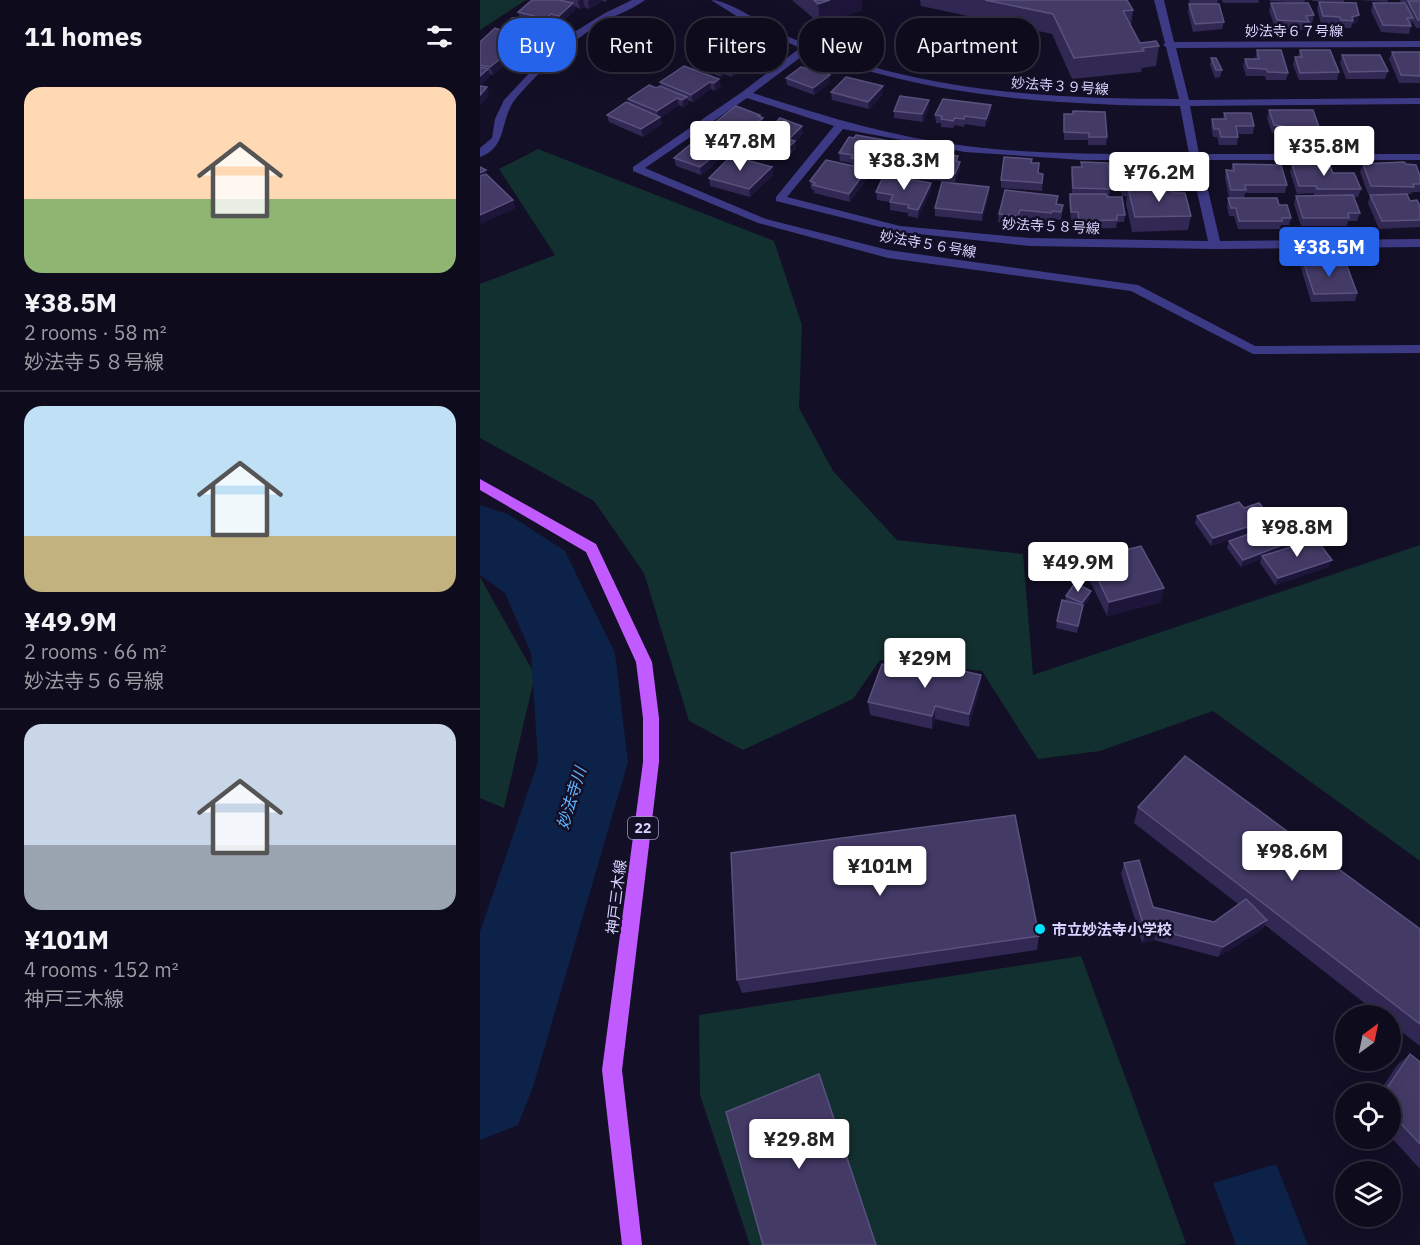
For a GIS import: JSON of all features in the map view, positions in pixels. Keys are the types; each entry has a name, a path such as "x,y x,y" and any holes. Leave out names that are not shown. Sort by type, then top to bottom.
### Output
{"main road":[{"name":"神戸三木線","path":"480,484 591,548 644,662 651,718 651,762 612,1070 632,1245"}],"street":[{"path":"480,154 497,139 498,123 509,99 536,71 583,29 618,9 640,0"},
{"name":"妙法寺３９号線","path":"717,0 753,23 799,44"},
{"path":"1159,0 1168,45 1185,104 1186,118 1215,245"},
{"name":"妙法寺６７号線","path":"1168,45 1420,44"},
{"name":"妙法寺５６号線","path":"799,54 746,94 637,169 762,221 888,254 1134,288 1253,350 1420,349"},
{"name":"妙法寺３９号線","path":"882,72 957,89 1060,100 1185,104 1420,101"},
{"path":"746,94 840,125 965,149 1082,157 1420,157"},
{"name":"妙法寺５８号線","path":"840,125 780,199 900,228 1030,242 1215,245 1420,243"}],"green space":[{"path":"480,0 526,0 498,18 480,30"},
{"path":"538,149 774,241 802,325 799,408 833,471 897,540 1023,554 1033,675 1420,545 1420,861 1213,711 1100,751 1038,759 982,671 880,660 853,699 743,750 689,721 644,573 594,501 480,438 480,284 555,255 499,169"},
{"path":"480,577 535,675 504,808 480,798"},
{"path":"1081,956 1186,1243 1177,1245 750,1245 700,1095 699,1015"}],"water":[{"path":"1276,1164 1308,1245 1236,1245 1213,1183"}],"building":[{"path":"532,0 559,0 573,3 559,16 551,14 548,18 512,18 538,17 518,12"},
{"path":"814,0 830,0 818,4"},
{"path":"985,0 1127,0 1133,10 1123,11 1140,43 1156,41 1159,46 1142,48 1144,51 1074,58 1053,14"},
{"path":"1408,1 1420,1 1420,20 1418,20"},
{"path":"1319,2 1356,3 1359,15 1352,17 1353,21 1341,20 1340,17 1323,16"},
{"path":"1271,3 1308,3 1314,15 1306,16 1309,22 1277,20"},
{"path":"1373,3 1405,3 1413,18 1407,18 1411,26 1383,25"},
{"path":"1189,4 1219,4 1224,22 1195,24"},
{"path":"495,28 498,29 498,60 490,67 480,65 480,42"},
{"path":"1257,50 1281,50 1288,73 1248,68 1245,59 1259,59"},
{"path":"1300,50 1330,50 1339,72 1300,73 1295,57 1302,57"},
{"path":"1392,52 1420,52 1420,76 1401,75"},
{"path":"1342,55 1380,55 1388,71 1349,72"},
{"path":"1211,58 1216,58 1222,70 1216,70"},
{"path":"684,66 686,72 700,72 719,79 714,83 710,82 691,95 660,82"},
{"path":"480,67 488,69 480,76"},
{"path":"799,68 799,72 824,72 830,75 813,88 786,78"},
{"path":"846,77 883,86 868,102 831,92"},
{"path":"649,85 656,88 660,86 687,97 682,100 677,98 657,111 628,99"},
{"path":"480,86 487,87 480,95"},
{"path":"900,96 929,100 922,114 894,111"},
{"path":"943,99 991,105 986,119 965,116 964,119 955,118 953,121 941,119 942,116 935,115"},
{"path":"626,102 660,117 641,129 607,115"},
{"path":"736,106 763,118 737,138 719,131 724,128 713,124"},
{"path":"1269,110 1313,110 1319,127 1301,127 1303,133 1286,133 1283,126 1274,125"},
{"path":"1073,111 1105,112 1107,137 1089,137 1089,133 1064,132 1064,114 1073,114"},
{"path":"1224,113 1251,113 1254,126 1236,126 1238,137 1221,137 1219,129 1214,129 1212,119 1226,119"},
{"path":"780,118 802,126 789,139 795,141 791,145 778,141 767,147 756,144"},
{"path":"856,135 896,142 882,164 851,158 853,155 839,153 849,137 854,138"},
{"path":"697,139 723,149 700,167 674,158"},
{"path":"911,147 949,152 948,155 958,156 956,161 960,162 955,174 911,171 913,167 902,165"},
{"path":"731,156 772,167 749,189 709,178"},
{"path":"1004,157 1032,159 1031,163 1039,163 1038,173 1043,174 1042,183 1001,180"},
{"path":"826,160 867,169 849,194 813,185 815,183 810,181"},
{"path":"1081,162 1108,163 1110,189 1073,188 1072,167 1082,167"},
{"path":"1404,162 1416,165 1420,184 1413,184 1414,187 1371,186 1363,164"},
{"path":"1128,164 1173,167 1174,173 1180,173 1183,185 1123,188 1120,176 1130,176"},
{"path":"1233,164 1281,165 1287,185 1245,185 1246,190 1231,190 1226,170 1234,171"},
{"path":"1292,164 1329,164 1333,173 1354,173 1361,189 1317,189 1316,186 1299,186"},
{"path":"486,174 513,200 480,215 480,176"},
{"path":"884,175 931,183 918,210 908,208 909,205 890,202 893,195 876,192"},
{"path":"942,182 989,187 982,213 935,208"},
{"path":"1172,187 1173,193 1185,193 1191,216 1135,217 1128,188"},
{"path":"1005,190 1058,196 1056,204 1063,205 1061,212 1020,210 1018,216 999,214"},
{"path":"1070,194 1106,194 1107,197 1122,197 1125,215 1117,215 1117,220 1079,221 1078,212 1071,212"},
{"path":"1407,194 1410,201 1417,200 1420,206 1420,220 1382,221 1370,195"},
{"path":"1353,195 1360,213 1348,213 1349,218 1303,218 1296,196"},
{"path":"1228,198 1277,198 1279,205 1287,205 1291,218 1282,218 1282,221 1239,221 1236,208 1231,208"},
{"path":"1303,260 1332,260 1334,266 1347,266 1357,293 1314,294"},
{"path":"1239,502 1244,508 1259,503 1272,519 1213,538 1197,516"},
{"path":"1288,520 1297,530 1304,528 1309,535 1243,560 1229,541"},
{"path":"1316,539 1332,560 1278,578 1262,556"},
{"path":"1141,546 1164,588 1109,602 1088,559"},
{"path":"1075,583 1091,591 1082,603 1066,596"},
{"path":"1062,600 1083,605 1078,626 1057,621"},
{"path":"928,663 981,675 969,714 935,706 932,716 868,702 882,664 924,673"},
{"path":"1185,756 1420,929 1420,1024 1401,1009 1401,1005 1395,1005 1138,807"},
{"path":"1015,815 1039,936 737,980 731,853"},
{"path":"1139,860 1153,907 1214,922 1246,899 1267,920 1223,947 1158,930 1146,933 1124,863"},
{"path":"1410,1054 1420,1062 1420,1144 1401,1124 1401,1083 1390,1083 1399,1071 1401,1071"},
{"path":"819,1074 876,1245 763,1245 726,1112"}],"waterway":[{"name":"妙法寺川","path":"480,535 537,573 573,653 583,762 480,1087"}],"place":[{"name":"市立妙法寺小学校","path":"1040,929"}]}
